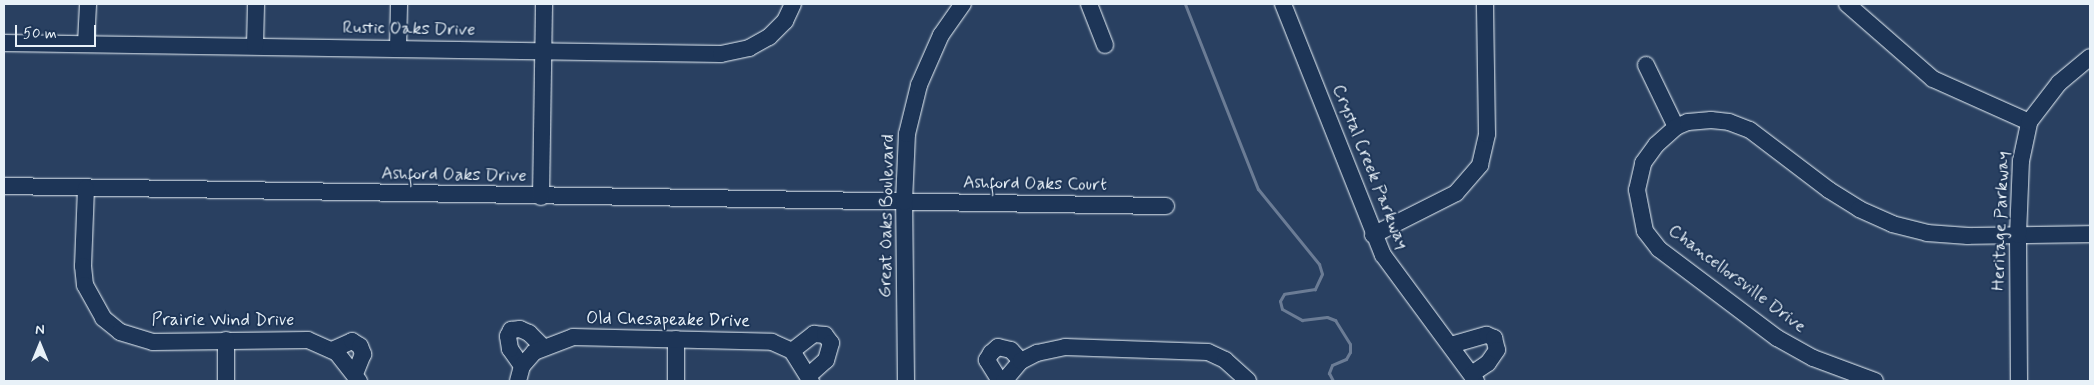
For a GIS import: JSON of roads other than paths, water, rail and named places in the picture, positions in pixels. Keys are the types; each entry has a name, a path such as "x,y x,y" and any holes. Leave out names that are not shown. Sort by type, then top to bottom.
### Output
{"street":[{"path":"86,43 88,4"},
{"path":"255,46 256,4"},
{"path":"398,4 398,48"},
{"path":"541,197 544,4"},
{"name":"Rustic Oaks Drive","path":"4,43 721,54 749,48 769,37 785,21 793,4"},
{"name":"Great Oaks Boulevard","path":"906,381 904,202 907,134 919,85 941,35 963,4"},
{"path":"1088,4 1105,44"},
{"name":"Crystal Creek Parkway","path":"1283,4 1373,235 1392,270 1475,377"},
{"path":"1373,235 1456,193 1480,166 1487,134 1485,4"},
{"path":"1847,4 1933,79 2029,122"},
{"name":"Heritage Parkway","path":"2019,381 2018,235 2021,161 2029,122 2059,83 2090,57"},
{"path":"1646,65 1676,127"},
{"name":"Chancellorsville Drive","path":"1875,381 1813,358 1776,338 1658,249 1646,231 1637,190 1644,163 1656,145 1676,127 1688,122 1711,120 1729,122 1750,130 1829,190 1859,209 1892,224 1927,233 1968,236 2090,234"},
{"name":"Ashford Oaks Drive","path":"4,186 904,202"},
{"name":"Prairie Wind Drive","path":"86,188 83,266 92,302 103,318 136,339 153,342 308,340 332,350 357,378"},
{"name":"Ashford Oaks Court","path":"904,202 1166,206"},
{"name":"Old Chesapeake Drive","path":"543,347 529,333 520,329 511,330 508,336 510,349 520,374 543,347 573,337 772,342 792,351"},
{"path":"814,334 825,335 830,342 826,360 809,378 792,351 814,334"},
{"path":"1451,345 1486,335 1494,338 1497,350 1475,377"},
{"path":"676,339 676,381"},
{"path":"226,340 226,381"},
{"path":"1000,381 988,360 991,353 998,347 1011,350 1021,361"},
{"path":"1004,381 1021,361 1037,353 1065,347 1182,348 1208,352 1225,360 1248,381"}],"waterway":[{"path":"1185,4 1258,189 1319,264 1322,274 1315,289 1284,294 1280,301 1282,309 1302,320 1327,317 1335,320 1350,344 1350,352 1346,359 1332,365 1329,373 1333,381"}]}
